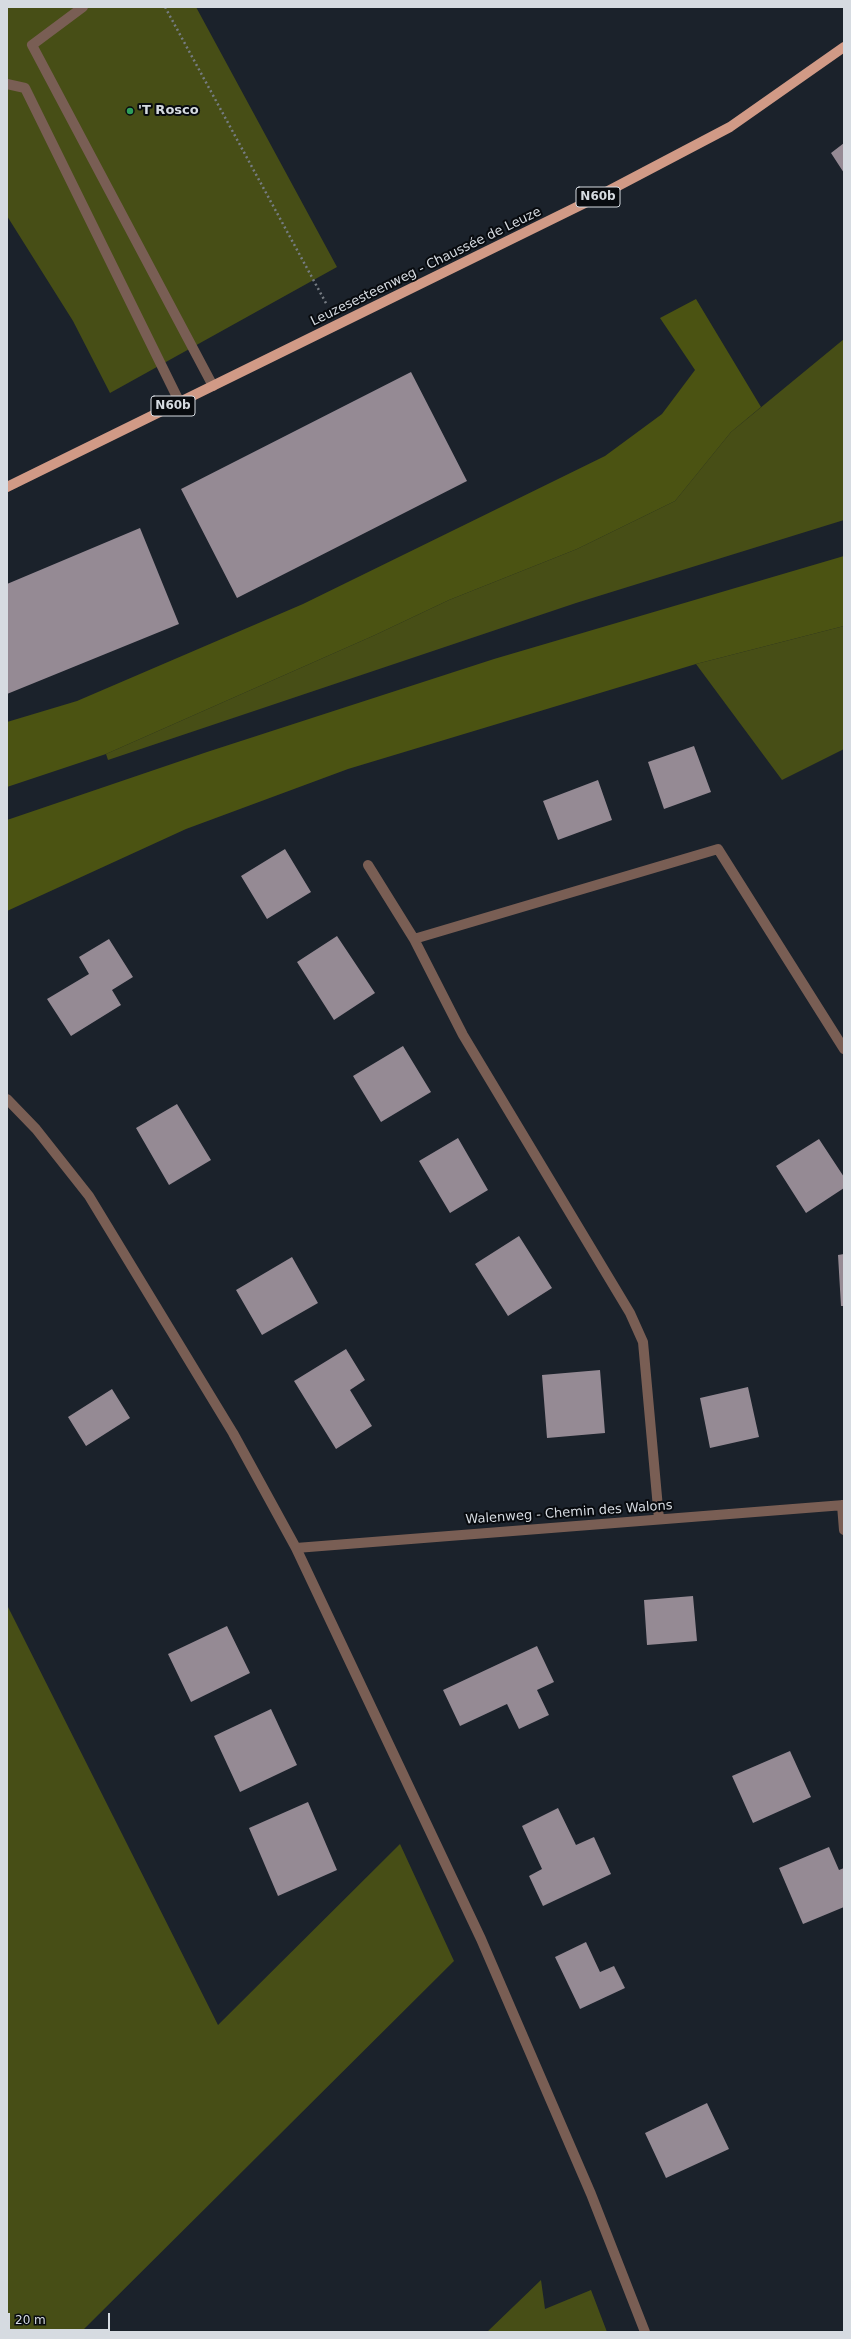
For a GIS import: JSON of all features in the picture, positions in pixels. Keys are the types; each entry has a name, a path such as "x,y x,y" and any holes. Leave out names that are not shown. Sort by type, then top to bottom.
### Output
{"main road":[{"name":"Leuzesesteenweg - Chaussée de Leuze","path":"7,487 593,199 730,127 844,47"}],"street":[{"path":"83,7 32,45 213,386"},
{"path":"7,84 25,88 180,403"},
{"path":"414,939 718,849 844,1049"},
{"path":"368,864 414,939 463,1035 630,1313 643,1342 659,1519"},
{"path":"7,1099 36,1129 89,1196 233,1433 296,1548 481,1939 591,2194 644,2332"},
{"path":"843,1505 844,1530"},
{"name":"Walenweg - Chemin des Walons","path":"296,1548 843,1505"}],"path":[{"path":"165,7 339,324"}],"green space":[{"name":"'T Rosco","path":"7,7 196,7 337,267 110,393 73,321 7,216"},
{"path":"696,299 761,407 731,432 675,501 577,549 449,600 375,635 106,754 7,787 7,722 77,701 303,604 605,456 662,414 695,370 660,318"},
{"path":"844,339 844,520 576,603 108,760 106,754 375,635 449,600 577,549 675,501 731,432"},
{"path":"844,556 844,626 696,664 348,769 186,829 7,911 7,820 207,752 494,659"},
{"path":"844,626 844,749 782,780 696,664"},
{"path":"7,1605 218,2025 400,1844 454,1961 81,2332 7,2332"},
{"path":"541,2280 545,2309 591,2290 607,2332 487,2332"}],"building":[{"path":"844,143 844,173 831,153"},
{"path":"411,372 467,481 237,598 181,489"},
{"path":"140,528 179,624 7,694 7,584"},
{"path":"694,746 711,792 664,809 648,762"},
{"path":"598,780 612,820 558,840 543,801"},
{"path":"285,849 311,892 267,919 241,876"},
{"path":"337,936 375,993 334,1020 297,962"},
{"path":"109,939 133,977 112,990 121,1005 71,1036 47,999 89,974 79,957"},
{"path":"403,1046 431,1092 381,1122 353,1076"},
{"path":"177,1104 211,1160 169,1185 136,1128"},
{"path":"458,1138 488,1190 450,1213 419,1161"},
{"path":"819,1139 844,1177 844,1188 806,1213 776,1166"},
{"path":"519,1236 552,1288 508,1316 475,1264"},
{"path":"844,1254 844,1306 841,1306 838,1255"},
{"path":"292,1257 318,1303 262,1335 236,1290"},
{"path":"346,1349 365,1380 350,1390 372,1426 336,1449 294,1381"},
{"path":"600,1370 605,1433 547,1438 542,1375"},
{"path":"748,1387 759,1437 710,1448 700,1398"},
{"path":"112,1389 130,1418 86,1446 68,1417"},
{"path":"693,1596 697,1641 647,1645 644,1600"},
{"path":"227,1626 250,1673 191,1702 168,1654"},
{"path":"537,1646 554,1682 537,1690 549,1715 519,1729 507,1704 460,1726 443,1690"},
{"path":"271,1709 297,1765 240,1792 214,1736"},
{"path":"790,1751 811,1797 753,1823 732,1776"},
{"path":"308,1802 337,1870 278,1896 249,1828"},
{"path":"558,1808 576,1845 594,1837 611,1874 543,1906 529,1876 542,1869 522,1826"},
{"path":"829,1847 839,1870 844,1868 844,1907 803,1924 779,1868"},
{"path":"586,1942 600,1972 614,1966 625,1988 580,2009 555,1957"},
{"path":"707,2103 729,2149 666,2178 645,2133"}],"place":[{"name":"'T Rosco","path":"130,111"}]}
